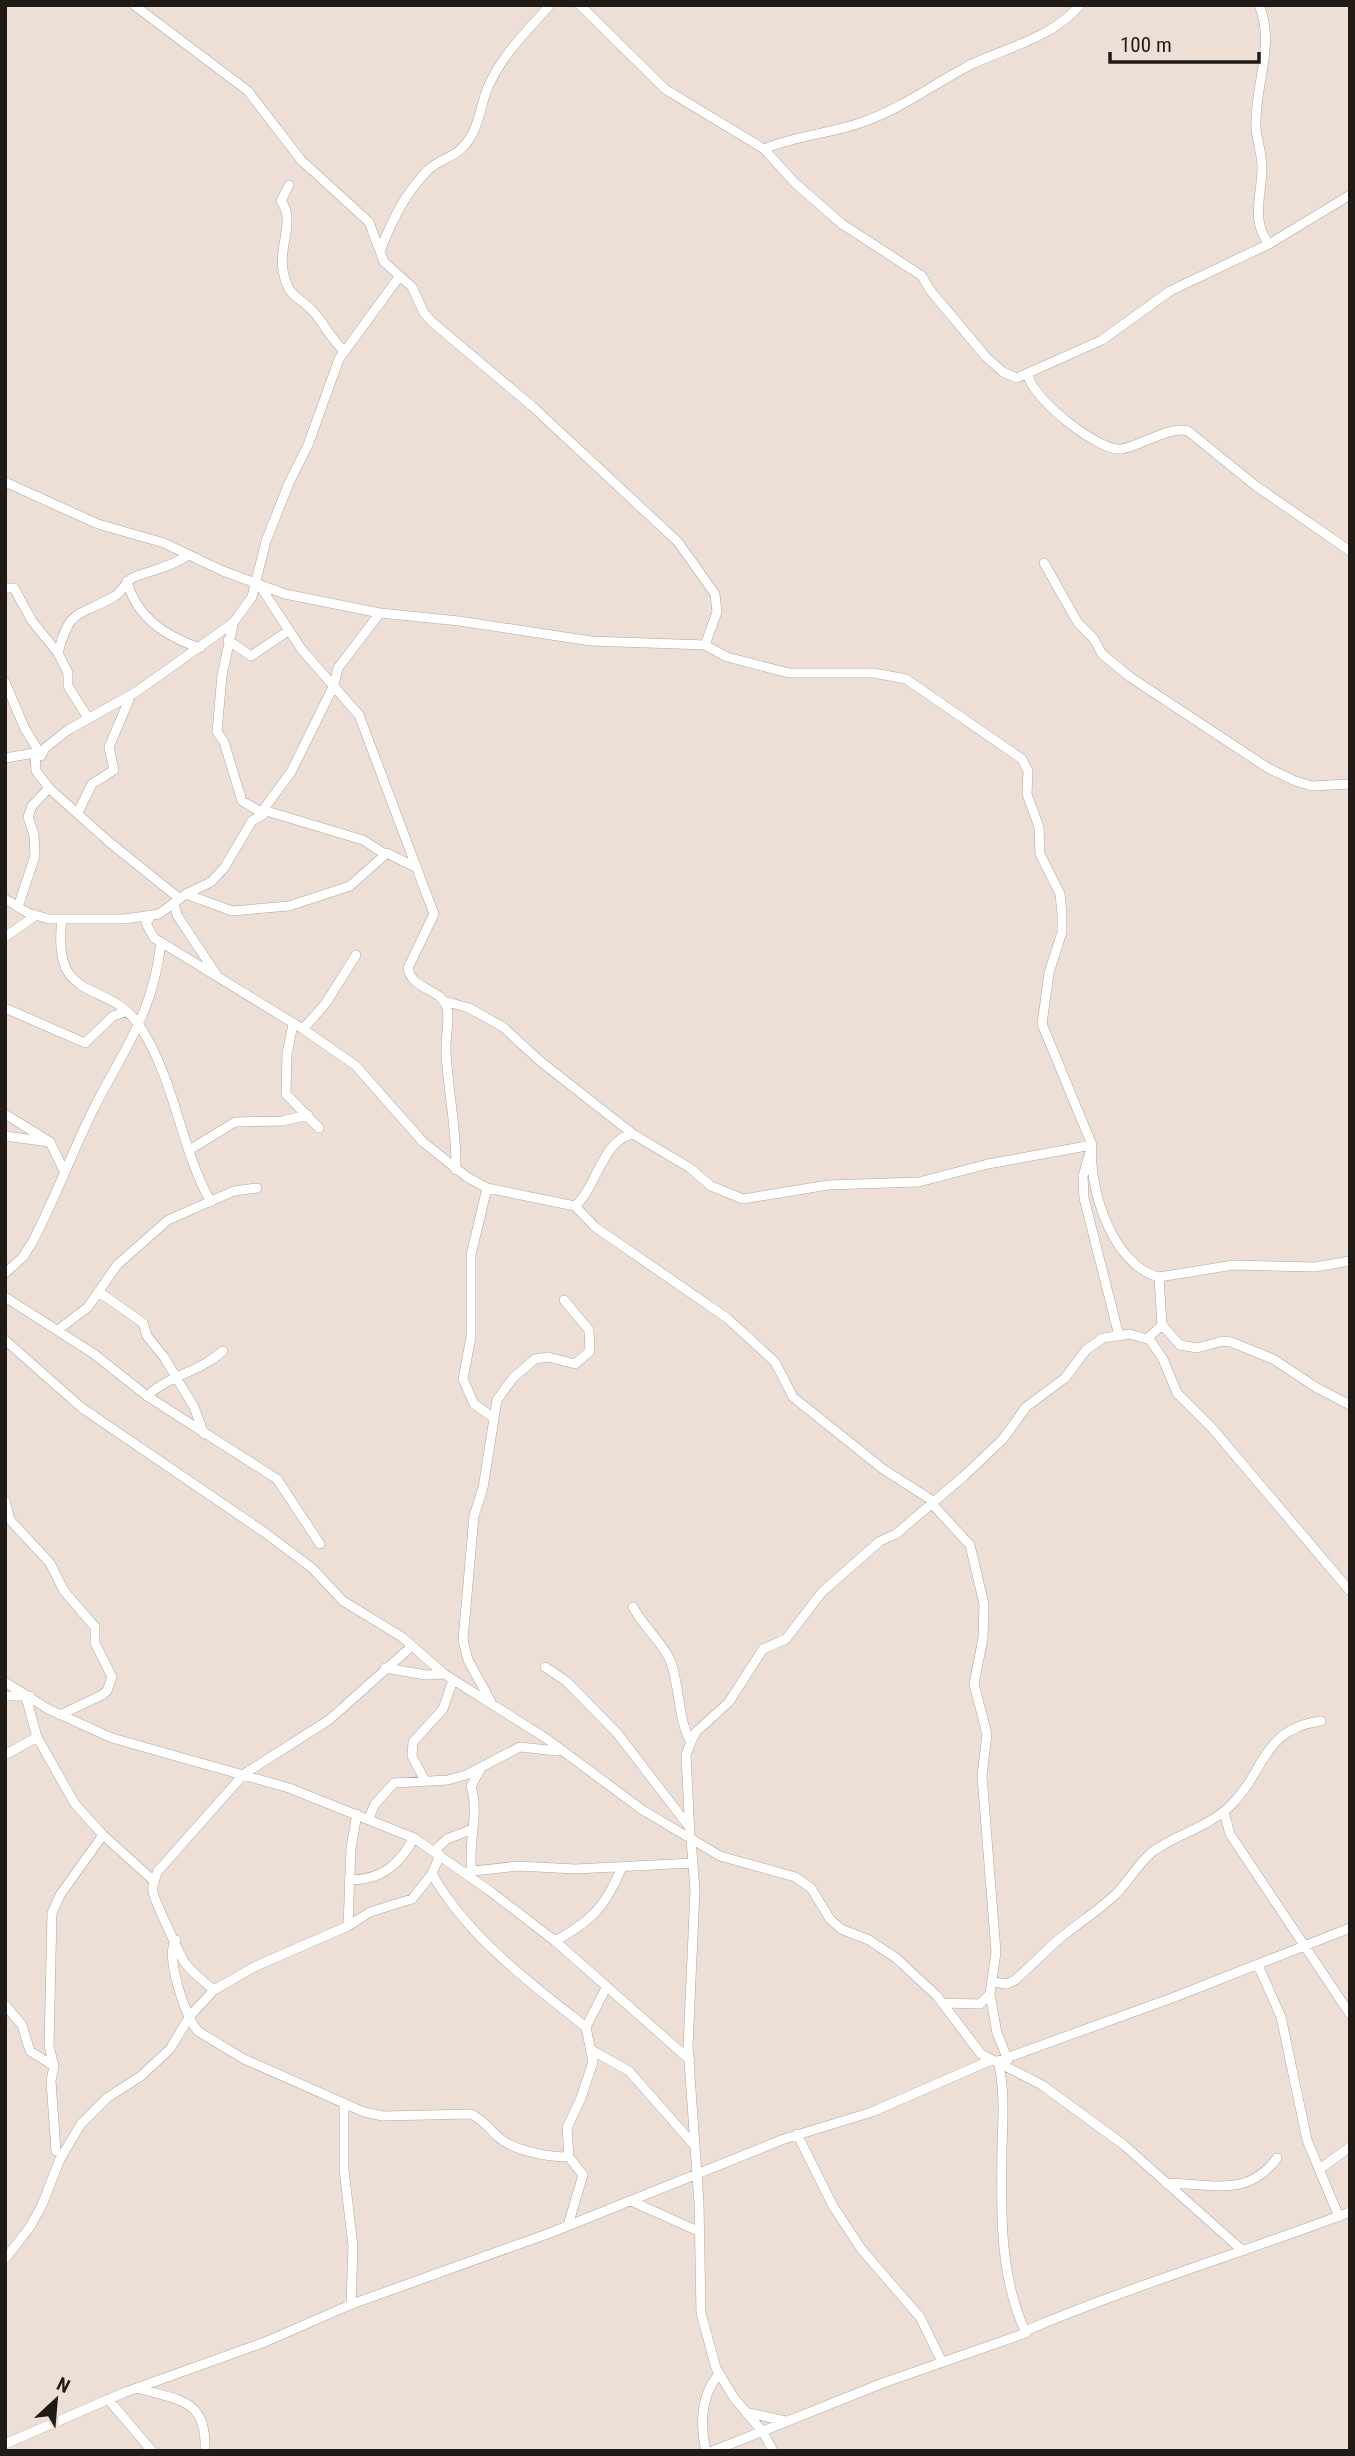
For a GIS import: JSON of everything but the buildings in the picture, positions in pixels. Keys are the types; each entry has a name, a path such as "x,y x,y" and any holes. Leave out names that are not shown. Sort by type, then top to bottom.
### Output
{"street":[{"path":"134,5 248,91 301,160 369,222 384,262 412,287 424,313 432,322 532,406 678,542 715,593 717,612 705,645"},
{"path":"381,249 396,216 425,174 435,165 453,157 469,140 488,86 503,60 550,5"},
{"path":"580,5 665,89 765,149 795,183 842,224 922,276 941,304 996,366 1011,377 1028,375 1102,340 1188,281 1269,244 1350,195"},
{"path":"765,149 794,138 850,126 887,113 971,65 1048,30 1080,5"},
{"path":"1259,5 1268,49 1260,76 1257,116 1262,162 1258,212 1260,231 1269,244"},
{"path":"289,185 281,201 288,222 283,271 295,299 312,310 330,337 343,350"},
{"path":"386,854 350,886 289,906 232,911 180,899 108,841 49,788 36,771 38,755 44,748 88,718 131,695 233,623 252,597 266,541 308,445 343,350 399,277"},
{"path":"1028,375 1029,383 1045,402 1086,435 1116,449 1177,430 1188,431 1256,486 1350,551"},
{"path":"5,482 98,524 164,543 285,594 380,614 458,621 591,641 705,645 727,657 789,673 862,672 906,679 1022,760 1028,771 1027,794 1039,827 1040,854 1059,894 1062,914 1062,932 1049,974 1042,1024 1061,1064 1092,1145 1090,1165 1094,1188 1122,1249 1137,1268 1160,1277 1234,1265 1314,1267 1350,1261"},
{"path":"58,653 68,622 120,592 127,581 166,568 188,555"},
{"path":"1044,563 1078,623 1113,665 1268,768 1312,786 1350,784"},
{"path":"127,581 142,608 161,632 200,648"},
{"path":"257,582 288,631 359,715 415,867 434,910 409,962 408,972 412,980 444,1001 469,1008 503,1027 540,1061 633,1134 690,1168 711,1186 743,1199 828,1185 919,1182 988,1164 1092,1145"},
{"path":"5,588 13,589 32,621 58,653 68,673 67,684 88,718"},
{"path":"5,899 35,916 62,920 150,917 164,912 217,877 251,821 264,812 291,772 334,685 338,668 380,614"},
{"path":"233,623 228,640 217,733 224,742 242,801 264,812 363,841 415,867"},
{"path":"228,640 251,656 288,631"},
{"path":"5,682 38,755"},
{"path":"78,812 92,784 114,770 109,747 131,695"},
{"path":"5,758 38,755"},
{"path":"18,906 34,865 35,843 28,817 32,806 49,788"},
{"path":"180,899 177,915 217,975"},
{"path":"5,937 35,916"},
{"path":"150,917 146,923 161,942 303,1028 365,1074 423,1142 457,1170 488,1188 575,1206 602,1232 727,1318 775,1362 793,1397 890,1474 933,1501"},
{"path":"62,920 60,940 70,975 81,987 107,998 139,1025 164,1073 200,1180 211,1202"},
{"path":"5,1273 23,1257 33,1241 64,1171 139,1025 154,986 161,942"},
{"path":"303,1028 326,1003 356,955"},
{"path":"444,1001 448,1010 446,1053 457,1132 457,1170"},
{"path":"5,1008 85,1043 113,1016 125,1012"},
{"path":"293,1024 287,1054 286,1094 319,1128"},
{"path":"5,1114 50,1142 64,1171"},
{"path":"191,1149 235,1122 282,1121 308,1115"},
{"path":"575,1206 586,1197 622,1136 633,1134"},
{"path":"5,1136 50,1142"},
{"path":"1092,1145 1083,1175 1084,1198 1119,1336"},
{"path":"58,1330 88,1307 112,1270 159,1227 190,1208 234,1191 257,1188"},
{"path":"488,1188 471,1255 471,1338 463,1379 474,1404 494,1418"},
{"path":"1160,1277 1162,1325 1180,1345 1197,1348 1231,1342 1273,1359 1317,1388 1350,1405"},
{"path":"99,1292 139,1318 147,1336 164,1357 200,1418 204,1434"},
{"path":"5,1297 124,1376 146,1396 277,1479 320,1544"},
{"path":"491,1702 468,1660 463,1640 474,1516 485,1480 494,1418 502,1392 534,1359 548,1357 575,1364 590,1351 587,1325 564,1300"},
{"path":"1150,1340 1149,1336 1162,1325"},
{"path":"773,2451 764,2432 719,2374 701,2313 700,2232 690,2060 693,1863 686,1755 696,1732 729,1702 763,1648 785,1640 822,1592 866,1557 880,1541 896,1534 1003,1439 1027,1407 1065,1378 1086,1350 1103,1338 1130,1334 1150,1340 1163,1359 1177,1393 1212,1428 1350,1591"},
{"path":"5,1340 82,1408 264,1532 312,1568 343,1601 412,1646 444,1674 547,1739 641,1809 690,1834 720,1856 803,1881 820,1898 830,1919 842,1929 896,1958 944,2003 973,2046 1042,2085 1124,2145 1242,2251"},
{"path":"146,1396 174,1376 200,1369 223,1351"},
{"path":"5,1501 10,1521 50,1563 64,1591 80,1614 95,1627 95,1643 112,1677 102,1695 60,1715"},
{"path":"933,1501 933,1506 970,1545 983,1591 983,1638 974,1684 987,1734 982,1776 996,1952 994,1982 990,1994 980,2004 944,2003"},
{"path":"633,1607 670,1661 681,1698 682,1729 691,1742"},
{"path":"214,1990 184,1962 176,1940 154,1900 154,1881 167,1860 244,1774 329,1720 412,1646"},
{"path":"545,1667 566,1681 617,1733 690,1834"},
{"path":"385,1668 426,1675 444,1674"},
{"path":"425,1781 412,1756 412,1742 443,1709 453,1680"},
{"path":"5,1682 60,1715 112,1738 244,1774 369,1818 414,1838 467,1872 555,1941 690,2060"},
{"path":"5,1696 28,1696"},
{"path":"28,1696 37,1737 75,1804 103,1835 154,1881"},
{"path":"994,1982 1007,1984 1015,1980 1056,1941 1097,1912 1136,1873 1153,1850 1206,1825 1224,1812 1249,1782 1269,1748 1304,1723 1321,1721"},
{"path":"5,1755 37,1737"},
{"path":"369,1818 375,1804 394,1783 449,1780 480,1769 520,1747 557,1751"},
{"path":"467,1872 475,1805 471,1786 480,1769"},
{"path":"1224,1812 1230,1834 1350,2014"},
{"path":"348,1926 349,1880 357,1814"},
{"path":"5,2259 36,2216 60,2159 80,2124 107,2098 141,2077 170,2049 190,2016 214,1990 256,1966 348,1926 370,1912 412,1899 432,1874 437,1853 447,1839 473,1829"},
{"path":"56,2151 51,2081 54,2066 49,2046 52,1913 60,1895 103,1835"},
{"path":"349,1880 369,1879 390,1870 414,1838"},
{"path":"467,1872 518,1866 575,1869 693,1863"},
{"path":"555,1941 596,1914 610,1895 622,1867"},
{"path":"432,1874 450,1904 474,1932 586,2027 593,2051 582,2098 567,2127 569,2157 583,2175 568,2225"},
{"path":"5,2444 108,2399 265,2342 351,2305 568,2225 797,2134 872,2112 998,2061 1305,1948 1350,1928"},
{"path":"176,1940 172,1945 172,1959 183,2002 193,2027 227,2050 344,2104 383,2116 471,2114 483,2120 506,2142 544,2155 569,2157"},
{"path":"1258,1965 1281,2017 1307,2140 1321,2168 1339,2217"},
{"path":"586,2027 606,1988"},
{"path":"990,1994 997,2033 998,2061 1003,2079 1002,2201 1007,2272 1015,2309 1026,2333"},
{"path":"5,2006 22,2025 30,2051 54,2066"},
{"path":"593,2051 629,2071 694,2145"},
{"path":"344,2104 344,2170 353,2246 351,2305"},
{"path":"797,2134 833,2206 862,2250 920,2317 942,2362"},
{"path":"1321,2168 1350,2147"},
{"path":"1166,2183 1225,2187 1246,2184 1263,2175 1277,2158"},
{"path":"630,2200 700,2232"},
{"path":"713,2451 942,2362 1026,2333 1025,2331 1106,2297 1350,2212"},
{"path":"706,2451 704,2406 710,2384 719,2374"},
{"path":"136,2388 184,2403 201,2415 204,2421 205,2451"},
{"path":"108,2399 152,2451"},
{"path":"745,2410 788,2422"}]}
